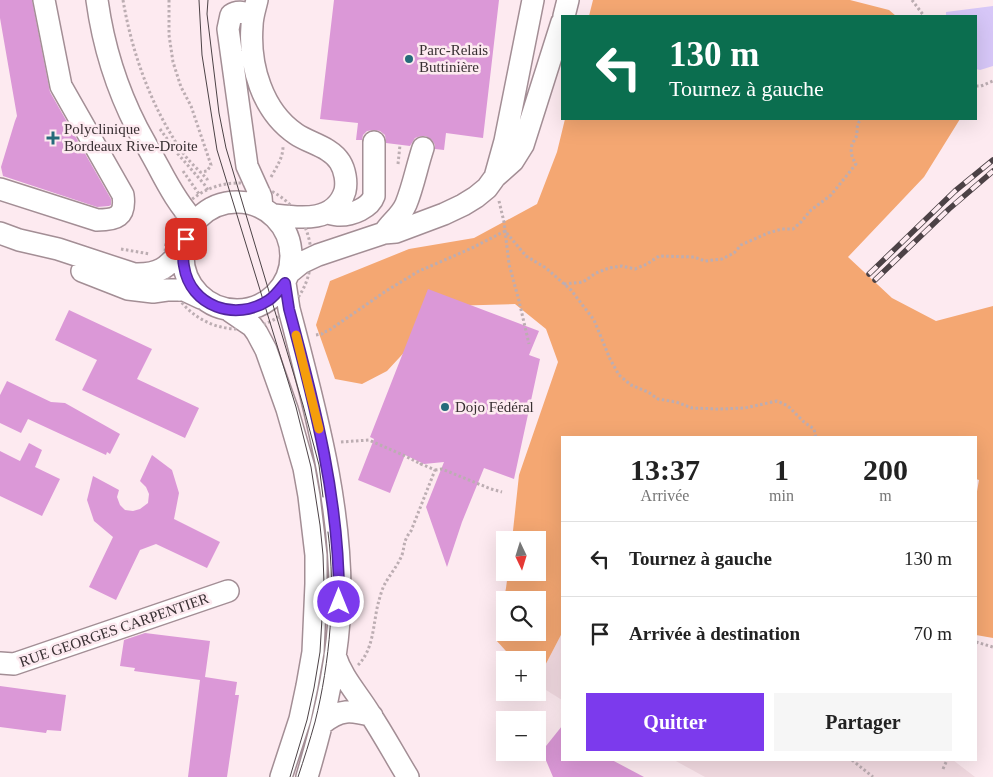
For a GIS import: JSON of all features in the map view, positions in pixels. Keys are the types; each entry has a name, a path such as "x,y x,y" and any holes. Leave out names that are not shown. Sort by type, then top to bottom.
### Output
{"street":[{"path":"0,189 97,220 109,220 119,216 124,203 123,195 61,86 44,0"},
{"path":"97,0 99,17 109,55 124,100 136,127 180,203 188,216 195,222"},
{"path":"491,182 504,141 533,0"},
{"path":"564,15 568,0"},
{"path":"201,298 190,284 184,266 186,239 195,222 222,204 243,203 268,212 307,217 319,216 328,213 336,207 343,197 346,187 345,175 340,162 335,156 285,125 274,112 262,92 251,41 255,7 231,15 228,29 247,166 268,212 282,224 289,236 292,248 287,277 289,309 327,464 336,524 339,621 329,692 307,777"},
{"path":"235,320 245,310 272,298 287,277 301,263 318,255 384,233 396,232 444,214 476,197 513,161 523,145 561,25"},
{"path":"328,213 340,215 354,212 366,208 372,202 374,196 374,142"},
{"path":"384,233 405,205 423,148"},
{"path":"10,236 58,249 134,274 145,275 155,273 167,266 184,248"},
{"path":"10,236 53,260 128,289 153,292 184,290 215,306 235,320 252,326 266,350 288,409 304,468 316,556 313,652 308,686 300,719 281,777"},
{"name":"RUE GEORGES CARPENTIER","path":"0,663 14,664 228,591"},
{"path":"335,654 346,679 372,716 407,776"},
{"path":"322,723 328,718 347,711 355,711 372,716"}],"path":[{"path":"123,0 136,54 162,120 182,152 208,182"},
{"path":"169,0 169,35 173,62 182,88 191,106 211,165 207,171 201,172"},
{"path":"912,0 923,15"},
{"path":"977,86 993,81"},
{"path":"564,284 582,282 596,273 609,268 622,266 635,269 659,256 694,257 705,261 722,259 734,253 741,245 768,233 782,229 793,229 811,210 831,195 856,164 852,158 852,146 857,135 856,127 859,120"},
{"path":"155,122 178,154 208,190"},
{"path":"491,182 500,203 508,264 529,344"},
{"path":"200,194 214,187 237,184 255,186"},
{"path":"505,231 526,256 546,268 571,290 594,320 610,359 619,375 631,385 648,392 658,399 676,402 692,408 745,408 777,401 788,406 814,429 816,436"},
{"path":"315,335 328,331 419,271 470,249 505,231"},
{"path":"235,320 244,335"},
{"path":"341,442 369,440 435,470 442,469 502,492"},
{"path":"356,668 363,660 369,647 378,603 385,583 402,555 406,537 411,531 435,470"},
{"path":"977,642 993,647"},
{"path":"853,761 873,777"},
{"path":"943,768 946,761"}],"shaded area":[{"path":"593,0 850,0 889,10 895,15 589,15"},
{"path":"993,6 993,66 977,69 977,15 946,15 946,12"},
{"path":"565,120 959,120 924,177 848,257 892,298 936,321 993,306 993,638 977,635 977,491 979,480 977,479 977,436 561,436 561,635 546,664 546,651 506,651 497,641 546,641 546,591 505,591 507,581 546,581 546,531 513,531 519,475 558,362 546,329 515,304 447,306 387,371 362,384 335,379 316,325 330,281 409,249 474,238 537,204 557,152"},
{"path":"561,635 561,699 546,690 546,664"},
{"path":"676,761 954,761 975,777 705,777"}],"building":[{"path":"0,0 32,0 50,92 111,199 111,205 97,207 3,176 1,167 17,116 0,18"},
{"name":"Parc-Relais Buttinière","path":"334,0 499,0 483,138 446,133 444,150 435,149 432,140 426,136 415,138 410,146 386,143 385,135 380,131 374,130 367,131 363,135 362,140 356,140 358,123 320,119"},
{"name":"Dojo Fédéral","path":"428,289 539,331 529,355 540,359 514,479 484,468 462,522 447,567 426,507 444,462 424,464 405,455 390,493 358,480 374,439 370,437"},
{"path":"69,310 152,349 137,379 199,408 185,438 82,390 97,360 55,340"},
{"path":"7,381 51,402 65,403 120,434 110,454 107,452 106,455 28,419 21,433 0,423 0,395"},
{"path":"29,443 42,450 35,467 60,479 42,516 0,496 0,451 20,461"},
{"path":"152,455 172,470 179,493 174,519 220,542 207,568 156,544 140,550 116,600 89,587 113,537 94,521 87,500 93,476 119,490 117,497 120,505 125,510 133,511 140,509 148,503 149,494 146,487 140,481"},
{"path":"145,633 210,641 205,677 237,682 235,695 239,695 227,777 188,777 200,680 134,671 135,668 120,666 124,640"},
{"path":"0,686 66,695 61,731 47,730 46,733 0,727"},
{"path":"561,727 561,761 614,761 644,777 553,777 546,760 546,746"}],"tram line":[{"path":"199,0 202,55 217,150 296,407 311,467 320,525 324,584 320,652 307,720 290,777"},
{"path":"208,0 207,14 219,113 226,148 303,405 319,465 323,497"},
{"path":"298,777 315,722 328,652 331,603 328,532"}],"railway":[{"path":"869,274 955,191 993,160"},
{"path":"875,280 949,209 993,171"}],"slow traffic":[{"path":"296,335 319,429"}],"place":[{"name":"Parc-Relais Buttinière","path":"409,59"},
{"name":"Polyclinique Bordeaux Rive-Droite","path":"53,138"},
{"name":"Dojo Fédéral","path":"445,407"}],"route":[{"path":"186,239 184,266 190,284 201,298 215,306 230,311 245,310 272,298 285,283 289,309 327,464 336,524 339,602"}]}
